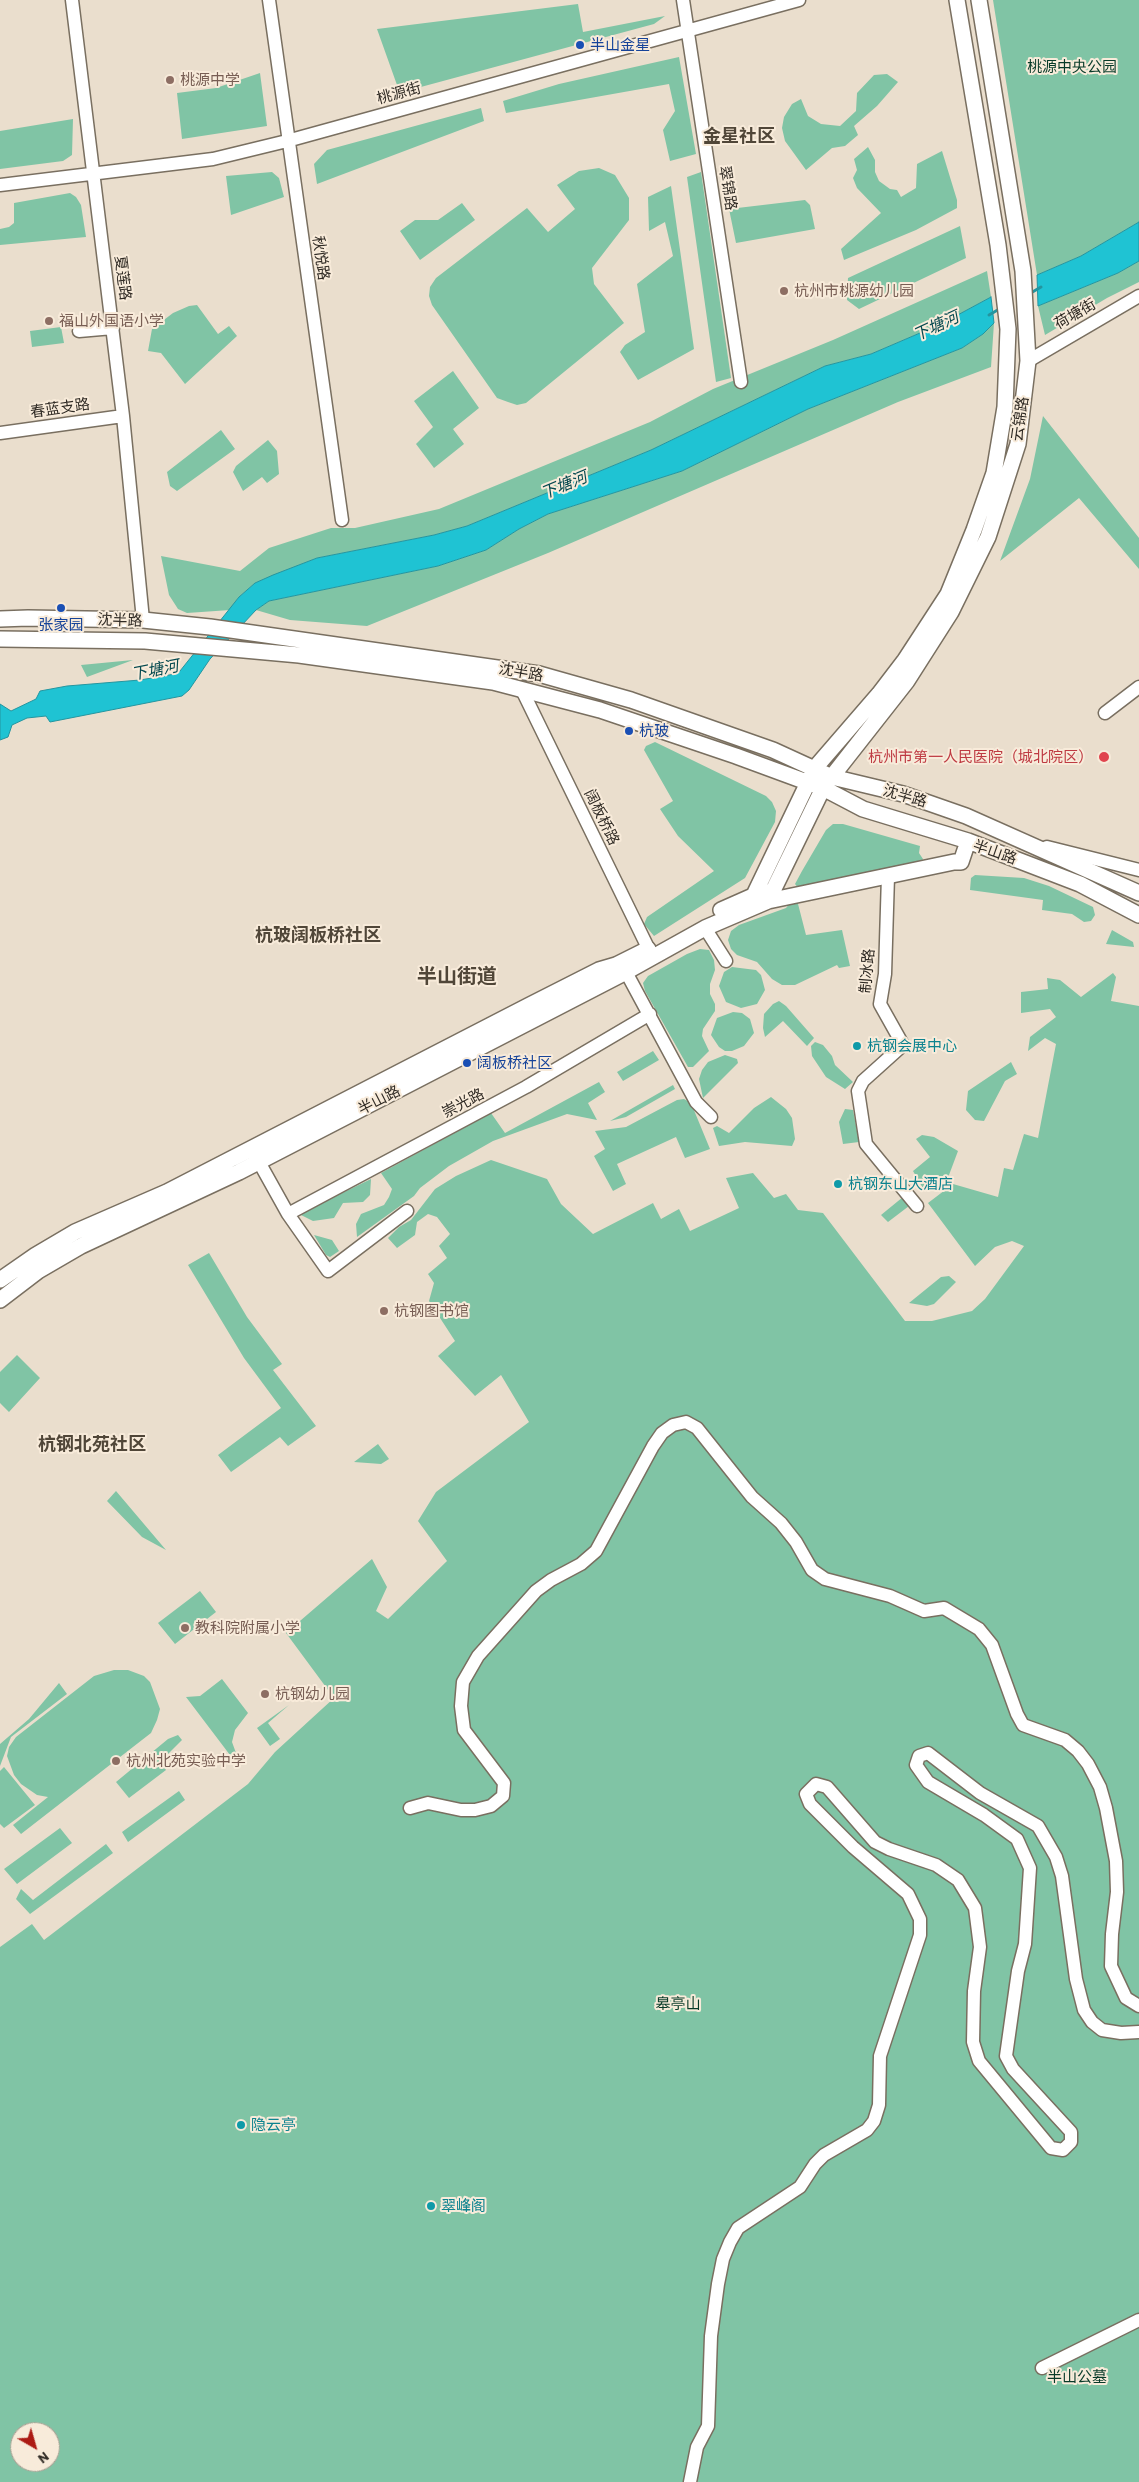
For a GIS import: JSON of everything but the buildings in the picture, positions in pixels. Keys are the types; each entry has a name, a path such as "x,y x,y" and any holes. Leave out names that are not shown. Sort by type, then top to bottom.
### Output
{"main road":[{"name":"云锦路","path":"815,768 885,687 948,594 974,530 994,473 1005,408 1008,329 1004,291 958,0"},
{"name":"云锦路","path":"828,782 912,673 951,612 988,537 1018,444 1028,361 1026,313 1023,282 979,0"},
{"name":"沈半路","path":"0,619 143,620 210,627 539,674 631,700 773,750 815,768 828,782 863,809 968,841"},
{"name":"沈半路","path":"0,639 120,640 299,655 477,679 600,710 736,756 807,783 828,782 903,794 966,816 1017,838"},
{"path":"761,899 807,783 815,768"},
{"path":"761,899 776,887 828,782"},
{"name":"半山路","path":"1017,838 1139,893"},
{"name":"半山路","path":"0,1300 38,1271 81,1246 259,1162 626,972 651,953 761,899 961,862 968,841 1080,884 1139,915"},
{"name":"半山路","path":"0,1280 36,1255 75,1232 167,1192 599,970 651,953 761,899"}],"street":[{"name":"夏莲路","path":"72,0 124,416 143,620"},
{"name":"秋悦路","path":"269,0 287,141 342,520"},
{"name":"翠锦路","path":"683,0 741,382"},
{"name":"桃源街","path":"0,184 213,159 287,141 799,0"},
{"name":"荷塘街","path":"1028,361 1139,296"},
{"path":"79,331 113,328"},
{"name":"春蓝支路","path":"0,433 124,416"},
{"name":"阔板桥路","path":"522,690 651,953"},
{"path":"1105,713 1135,691"},
{"name":"半山路","path":"1017,838 1139,870"},
{"name":"制冰路","path":"888,876 885,974 880,1004 903,1045 863,1081 858,1091 866,1144 917,1206"},
{"path":"705,928 726,961"},
{"path":"626,972 696,1102 712,1117"},
{"name":"崇光路","path":"288,1214 526,1087 650,1014"},
{"path":"259,1162 288,1214 328,1271 408,1210"},
{"path":"410,1808 428,1803 461,1810 475,1810 491,1806 503,1796 504,1783 464,1730 463,1682 478,1656 536,1591 551,1580 581,1564 596,1551 653,1446 673,1425 686,1422 697,1428 752,1497 781,1523 796,1542 812,1570 825,1579 890,1596 924,1611 944,1608 979,1629 992,1645 1017,1714 1023,1725 1050,1733 1065,1740 1083,1757 1100,1787 1112,1832 1117,1892 1112,1934 1111,1966 1126,1998 1139,2006"},
{"path":"690,2482 697,2447 708,2426 711,2336 723,2259 730,2242 738,2228 800,2187 815,2164 824,2155 867,2130 874,2121 879,2105 880,2056 920,1935 920,1919 908,1894 853,1847 810,1804 806,1794 816,1784 827,1787 875,1842 889,1849 936,1864 958,1880 975,1908 980,1947 974,1991 974,2042 979,2061 1051,2148 1063,2150 1071,2142 1071,2132 1013,2068 1006,2056 1018,1971 1025,1944 1030,1868 1017,1839 984,1815 928,1782 916,1765 918,1756 928,1753 980,1793 1038,1826 1056,1857 1062,1876 1076,1979 1084,2010 1092,2022 1102,2030 1121,2033 1139,2032"},
{"path":"1042,2368 1139,2320"}],"green space":[{"name":"桃源中央公园","path":"993,0 1139,0 1139,222 1081,256 1037,275"},
{"path":"578,4 583,32 665,16 654,24 406,91 397,85 377,29"},
{"path":"679,57 696,154 670,161 663,130 675,111 669,84 506,113 503,101 559,84"},
{"path":"260,73 267,126 182,139 177,93 216,88"},
{"path":"887,74 898,82 877,106 854,126 858,135 845,146 832,148 806,170 785,141 782,128 784,117 792,104 801,99 808,116 821,124 840,126 856,111 857,93 874,75"},
{"path":"481,108 484,121 317,184 314,164 327,150"},
{"path":"73,119 72,155 63,161 0,169 0,131"},
{"path":"868,147 875,160 875,172 879,181 890,189 897,190 901,197 916,188 917,164 942,151 957,200 957,208 916,230 844,260 841,249 881,213 857,188 853,178 857,170 854,159"},
{"path":"599,168 615,175 629,198 629,220 592,268 594,284 624,323 526,403 517,405 497,398 432,305 429,296 430,287 436,278 527,208 548,232 575,209 557,185 579,171"},
{"path":"272,172 279,178 284,197 231,215 226,176"},
{"path":"701,172 731,378 716,382 687,177"},
{"path":"671,186 694,349 638,380 620,352 625,345 645,332 637,284 673,256 665,222 649,231 648,197"},
{"path":"70,193 76,197 81,205 86,237 0,245 0,229 9,227 14,223 14,203"},
{"path":"805,200 810,205 815,229 736,243 729,209"},
{"path":"462,203 475,220 420,260 400,231 415,220 438,220"},
{"path":"960,226 966,258 859,309 847,300 848,278"},
{"path":"1139,261 1139,282 1107,298 1045,335 1038,306 1118,273"},
{"path":"987,271 991,297 941,324 871,354 825,366 651,450 467,526 434,535 317,558 255,583 239,597 230,610 187,613 178,609 169,595 161,556 240,571 269,548 331,528 355,528 439,509 650,422 713,389 833,340"},
{"path":"197,305 218,334 229,326 237,336 185,384 161,353 148,351 152,329 173,313 189,306"},
{"path":"994,323 991,367 898,402 548,553 367,626 290,620 256,610 269,601 438,566 486,550 519,529 548,514 682,471 808,409 962,348 983,334"},
{"path":"61,327 64,343 32,347 30,331"},
{"path":"453,371 479,408 453,429 464,444 434,468 416,444 433,427 414,401"},
{"path":"1043,416 1139,538 1139,569 1079,498 1000,561 1030,479"},
{"path":"221,430 235,449 177,491 170,486 167,472"},
{"path":"268,440 277,451 279,474 267,483 262,477 243,491 233,472 236,466"},
{"path":"133,660 87,677 81,665"},
{"path":"655,742 766,796 772,802 776,811 775,822 745,878 654,936 644,924 647,917 714,871 678,836 660,809 673,801 644,750 646,746"},
{"path":"833,824 843,824 920,846 919,853 923,859 920,865 799,889 795,884 826,830"},
{"path":"975,875 1024,878 1049,886 1093,907 1095,915 1091,921 1084,922 1072,914 1042,910 1043,900 970,890 971,878"},
{"path":"797,900 806,935 842,930 850,966 839,968 837,965 795,985 782,985 772,979 757,962 737,955 731,949 728,940 731,931 739,925 786,908 791,902"},
{"path":"1112,930 1133,942 1134,947 1106,944"},
{"path":"700,949 709,950 714,960 715,970 710,984 710,994 715,1004 715,1011 703,1029 702,1036 709,1051 693,1067 688,1067 645,991 643,983 648,976 687,954"},
{"path":"732,967 756,970 761,975 765,990 757,1004 741,1008 726,1002 719,986 724,972"},
{"name":"皋亭山","path":"1113,973 1116,977 1111,1001 1139,1006 1139,2482 0,2482 0,1947 32,1924 44,1940 248,1784 275,1752 334,1698 286,1633 372,1559 387,1587 376,1611 388,1619 447,1561 418,1521 436,1492 529,1422 501,1375 475,1396 438,1356 455,1341 429,1301 434,1283 428,1274 447,1258 439,1246 450,1234 437,1217 428,1214 417,1222 415,1235 397,1248 388,1238 399,1227 411,1220 435,1189 456,1176 491,1160 547,1179 561,1204 593,1234 653,1203 661,1219 679,1209 690,1231 739,1208 726,1178 753,1173 774,1198 786,1194 798,1210 823,1213 905,1321 932,1321 972,1311 985,1299 1024,1246 1012,1241 995,1247 975,1266 928,1203 953,1184 998,1197 1004,1168 1013,1170 1024,1134 1038,1138 1056,1044 1045,1038 1028,1051 1030,1037 1056,1017 1050,1009 1021,1013 1021,992 1048,989 1047,978 1060,980 1081,997"},
{"path":"779,1001 786,1006 814,1038 807,1046 783,1021 765,1037 763,1028 764,1014 773,1004"},
{"path":"733,1012 742,1013 750,1019 754,1033 744,1046 732,1051 725,1051 719,1047 711,1035 717,1018"},
{"path":"815,1042 823,1045 832,1056 835,1065 853,1082 845,1089 826,1077 812,1056 811,1046"},
{"path":"653,1051 659,1060 623,1081 617,1072"},
{"path":"725,1055 737,1059 738,1063 703,1098 699,1079 702,1070 708,1062"},
{"path":"1011,1062 1017,1074 1005,1081 984,1121 975,1120 966,1110 968,1091"},
{"path":"599,1082 605,1092 588,1103 597,1120 567,1114 493,1141 449,1166 420,1188 414,1196 357,1237 356,1224 361,1214 384,1205 392,1189 381,1173 491,1113 505,1133"},
{"path":"673,1085 675,1089 626,1117 610,1121"},
{"path":"771,1097 786,1109 792,1118 795,1139 792,1146 745,1142 719,1146 713,1128 717,1126 729,1133 754,1108"},
{"path":"684,1099 691,1103 710,1149 685,1158 676,1137 617,1164 626,1184 613,1191 594,1156 605,1149 595,1131 626,1127 677,1100"},
{"path":"845,1109 853,1110 859,1142 843,1144 839,1122"},
{"path":"922,1135 934,1137 958,1151 949,1175 924,1190 913,1171 930,1157 916,1139"},
{"path":"371,1179 370,1195 363,1202 343,1203 334,1218 313,1221 299,1214"},
{"path":"903,1197 909,1206 888,1222 881,1215"},
{"path":"314,1235 332,1240 339,1251 330,1257 326,1255"},
{"path":"209,1253 247,1317 282,1364 273,1370 316,1426 288,1446 280,1437 231,1472 218,1455 281,1408 244,1358 188,1265"},
{"path":"949,1276 956,1282 934,1304 927,1306 909,1303 941,1277"},
{"path":"17,1355 40,1378 9,1412 0,1403 0,1372"},
{"path":"378,1444 389,1459 381,1464 354,1462"},
{"path":"116,1491 166,1550 142,1537 107,1501"},
{"path":"200,1591 216,1612 175,1644 158,1623"},
{"path":"114,1670 128,1670 144,1676 150,1682 160,1709 151,1733 21,1834 13,1825 48,1797 37,1795 21,1784 14,1775 7,1756 9,1747 16,1737 94,1676"},
{"path":"222,1679 248,1713 235,1730 232,1742 236,1753 233,1759 186,1697 200,1696"},
{"path":"59,1683 67,1694 11,1737 0,1766 0,1744 29,1719"},
{"path":"289,1705 268,1723 280,1739 270,1746 257,1728"},
{"path":"178,1735 182,1740 160,1762 166,1770 129,1798 116,1782 168,1739"},
{"path":"4,1767 35,1805 4,1828 0,1824 0,1771"},
{"path":"179,1791 185,1800 128,1842 122,1832"},
{"path":"60,1828 72,1843 17,1884 4,1869"},
{"path":"106,1844 113,1853 30,1914 16,1899 21,1889 33,1900"}],"water":[{"path":"1139,222 1139,261 1118,273 1038,306 1037,275 1081,256"},
{"path":"991,297 994,323 983,334 962,348 808,409 682,471 548,514 519,529 486,550 438,566 269,601 256,610 210,659 189,690 182,696 50,722 46,716 27,718 12,725 8,737 0,740 0,704 11,711 36,699 40,691 67,686 140,680 175,674 180,671 239,597 255,583 317,558 434,535 467,526 651,450 825,366 871,354 941,324"}],"waterway":[{"name":"下塘河","path":"1029,294 1041,287"},
{"name":"下塘河","path":"989,315 1001,308"}],"place":[{"name":"半山金星","path":"580,45"},
{"name":"桃源中学","path":"170,80"},
{"name":"杭州市桃源幼儿园","path":"784,291"},
{"name":"福山外国语小学","path":"49,321"},
{"name":"张家园","path":"61,608"},
{"name":"杭玻","path":"629,731"},
{"name":"杭州市第一人民医院（城北院区）","path":"1104,757"},
{"name":"杭钢会展中心","path":"857,1046"},
{"name":"阔板桥社区","path":"467,1063"},
{"name":"杭钢东山大酒店","path":"838,1184"},
{"name":"杭钢图书馆","path":"384,1311"},
{"name":"教科院附属小学","path":"185,1628"},
{"name":"杭钢幼儿园","path":"265,1694"},
{"name":"杭州北苑实验中学","path":"116,1761"},
{"name":"隐云亭","path":"241,2125"},
{"name":"翠峰阁","path":"431,2206"}],"district":[{"name":"金星社区","path":"739,136"},
{"name":"杭玻阔板桥社区","path":"318,935"},
{"name":"半山街道","path":"457,976"},
{"name":"杭钢北苑社区","path":"92,1444"}],"park label":[{"name":"半山公墓","path":"1077,2377"}]}
